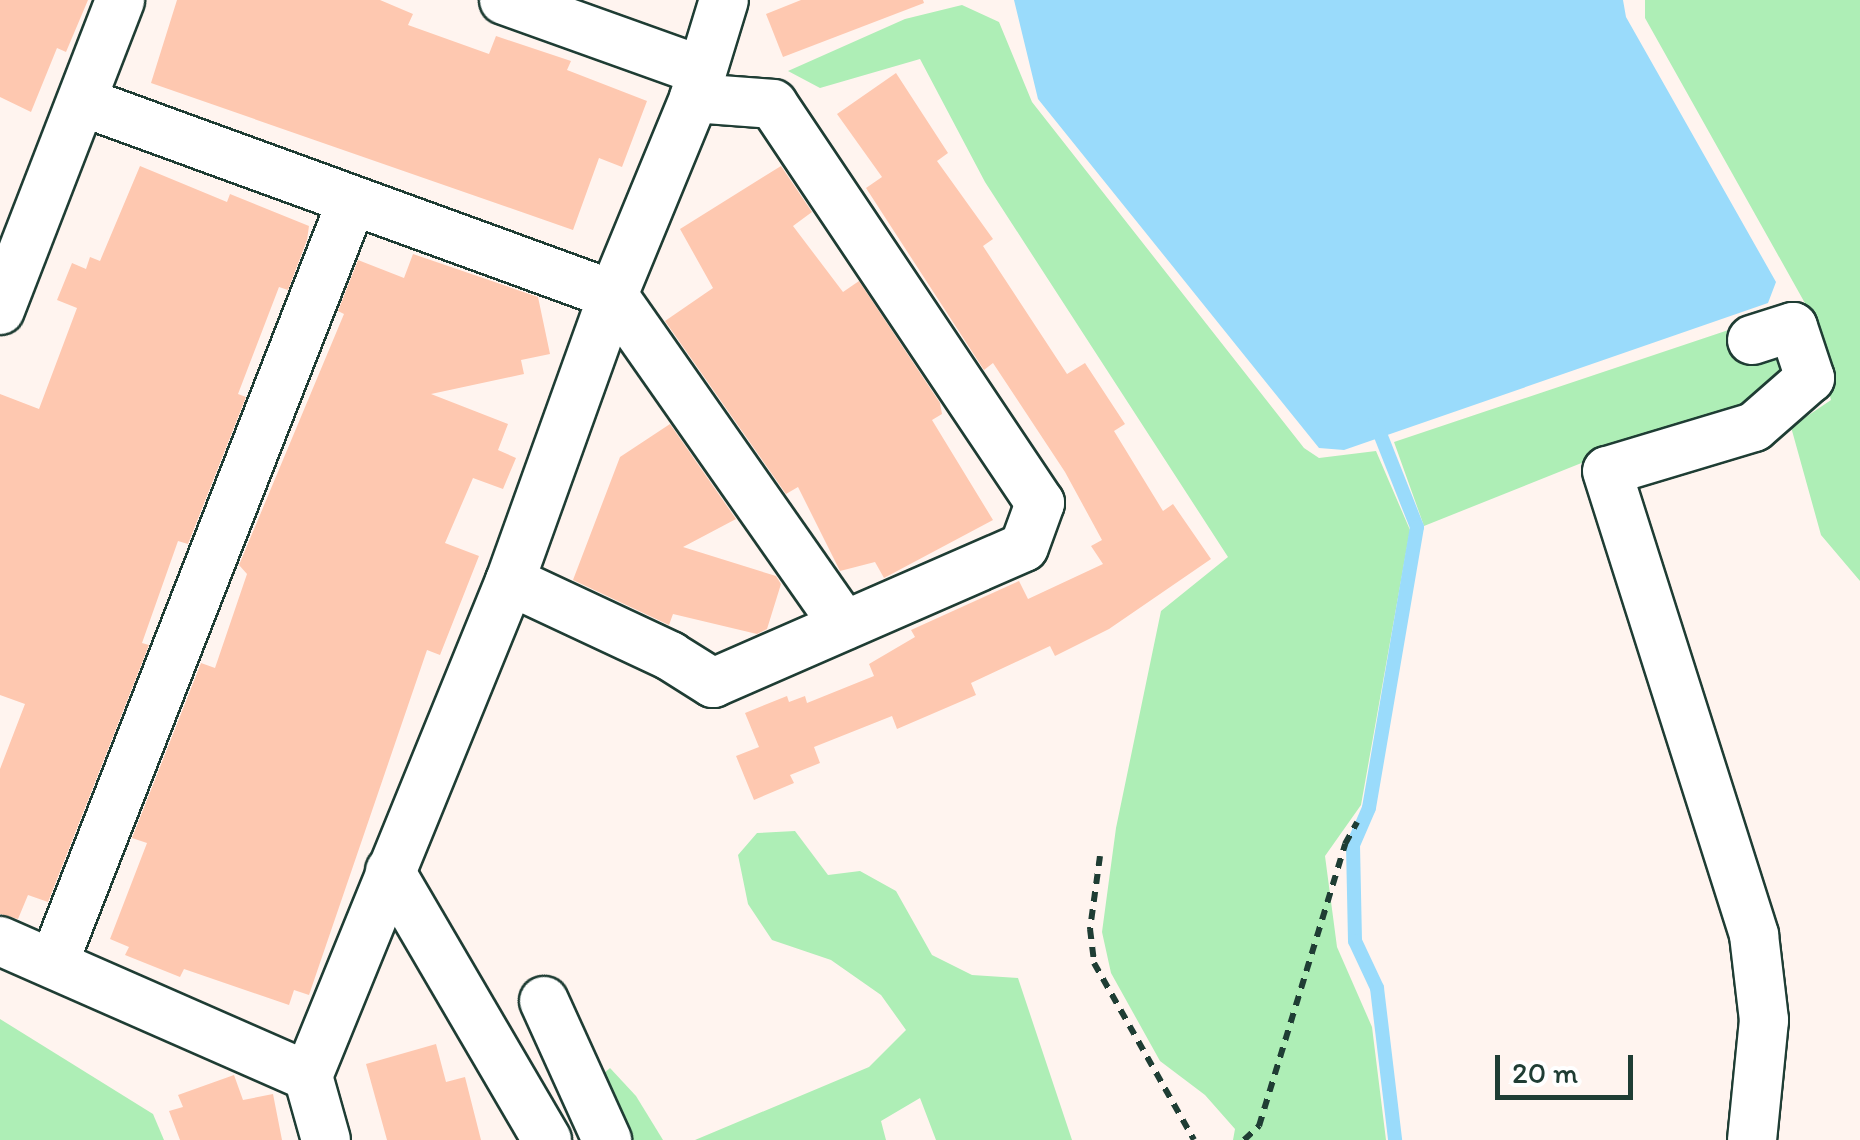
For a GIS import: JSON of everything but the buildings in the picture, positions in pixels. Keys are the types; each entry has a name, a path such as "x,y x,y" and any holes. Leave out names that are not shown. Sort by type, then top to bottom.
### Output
{"street":[{"path":"0,310 84,102 120,0"},
{"path":"504,0 696,84 773,104 1040,503 1024,547 712,683 670,656 510,580"},
{"path":"326,1140 308,1076 510,580 724,0"},
{"path":"84,102 613,295 844,625"},
{"path":"54,962 352,201"},
{"path":"1752,340 1793,326 1810,378 1754,427 1607,471 1754,935 1764,1020 1752,1140"},
{"path":"390,871 547,1140"},
{"path":"0,941 308,1076"},
{"path":"544,1001 607,1140"}],"path":[{"path":"1244,1140 1259,1126 1339,861 1358,822"},
{"path":"1100,856 1090,929 1094,962 1194,1140"}],"green space":[{"path":"1645,0 1860,0 1860,581 1821,535 1791,427 1831,400 1806,305 1645,18"},
{"path":"962,5 999,22 1032,102 1304,448 1319,458 1376,451 1410,530 1361,805 1325,856 1337,947 1372,1027 1386,1140 1233,1140 1235,1129 1205,1095 1160,1061 1111,973 1102,932 1116,828 1161,611 1228,557 985,182 920,59 820,88 788,71 905,19"},
{"path":"1782,312 1792,375 1753,412 1594,458 1424,526 1394,442"},
{"path":"795,831 828,875 860,871 896,891 932,955 972,975 1018,978 1072,1140 936,1140 920,1098 881,1121 886,1140 695,1140 869,1067 906,1030 881,995 831,960 772,940 748,904 738,855 757,833"},
{"path":"0,1019 153,1114 164,1140 0,1140"},
{"path":"610,1068 636,1096 663,1140 616,1140 594,1082"}],"water":[{"path":"1014,0 1623,0 1626,17 1776,282 1768,303 1344,450 1319,448 1038,99"}],"waterway":[{"path":"1375,421 1417,527 1369,808 1353,845 1355,941 1377,988 1395,1140"}]}
